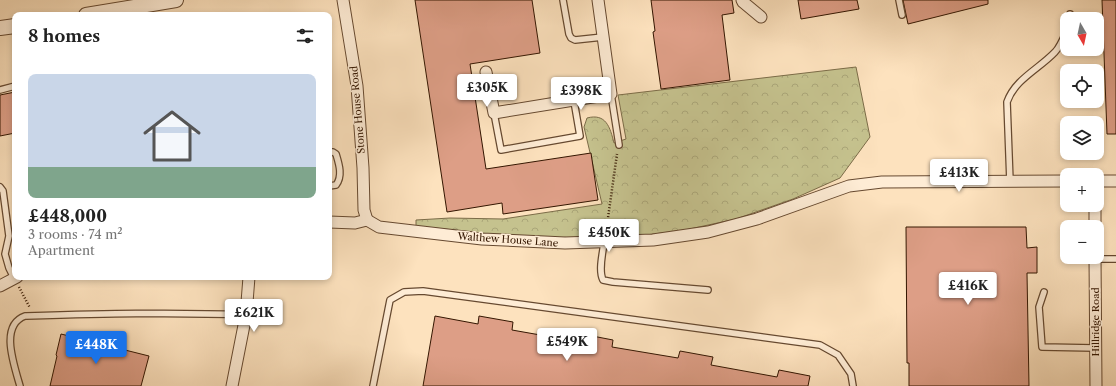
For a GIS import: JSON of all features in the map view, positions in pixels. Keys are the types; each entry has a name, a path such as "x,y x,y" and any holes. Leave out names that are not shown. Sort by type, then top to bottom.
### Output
{"street":[{"path":"99,12 135,4 176,0"},
{"name":"Stone House Road","path":"343,0 357,86 363,168 364,210 367,220"},
{"path":"486,72 494,113 611,94 598,0"},
{"path":"742,0 761,17"},
{"path":"0,28 12,26"},
{"name":"Walthew House Lane","path":"367,220 379,227 482,239 565,243 653,240 708,232 757,218 850,186 882,182 1060,181"},
{"path":"1104,181 1116,181"},
{"path":"332,222 355,223 367,220"},
{"name":"Hillridge Road","path":"1095,264 1096,386"},
{"path":"0,286 12,280"},
{"path":"232,386 246,315 249,280"}],"lane":[{"path":"563,0 571,38 575,40 603,36"},
{"path":"899,0 902,15"},
{"path":"1010,182 1007,102 1010,92 1018,83 1056,51 1060,43"},
{"path":"0,90 12,87"},
{"path":"611,94 619,145"},
{"path":"494,113 500,150 580,136 574,100"},
{"path":"332,152 336,154 340,181 336,186 332,186"},
{"path":"0,187 3,191 8,228 8,242 5,254 9,268 12,272"},
{"path":"604,242 602,271 604,280 708,290"},
{"path":"1104,258 1116,259"},
{"path":"373,386 390,300 404,292 423,291 820,344 838,355 851,374 853,386"},
{"path":"1044,292 1039,307 1042,347 1095,348"},
{"path":"5,328 16,318 33,316 189,312 246,315"},
{"path":"6,353 20,386"}],"path":[{"path":"604,242 619,145"},
{"path":"17,280 33,313 33,316"}],"green space":[{"path":"856,67 870,137 840,178 793,199 736,219 685,230 630,237 572,238 509,236 416,226 416,220 450,218 503,219 602,204 584,127 587,118 593,117 603,119 609,127 614,143 626,139 618,95"}],"building":[{"path":"415,0 532,0 540,53 470,64 486,169 591,153 598,200 503,214 502,203 447,212"},
{"path":"651,0 732,0 734,13 722,15 730,80 661,89 653,32 655,31"},
{"path":"798,0 857,0 859,9 801,19"},
{"path":"903,0 988,0 988,4 908,24"},
{"path":"1102,0 1116,0 1116,134 1107,134 1104,12 1102,12"},
{"path":"12,93 12,134 0,136 0,95"},
{"path":"906,227 1026,227 1027,248 1037,247 1037,273 1027,273 1029,386 909,386 909,363 907,363"},
{"path":"435,316 478,324 479,316 513,322 512,330 580,342 582,334 613,340 612,347 678,358 680,351 713,357 711,365 777,377 779,370 810,376 808,386 423,386"},
{"path":"61,334 149,356 141,386 50,386"}]}
